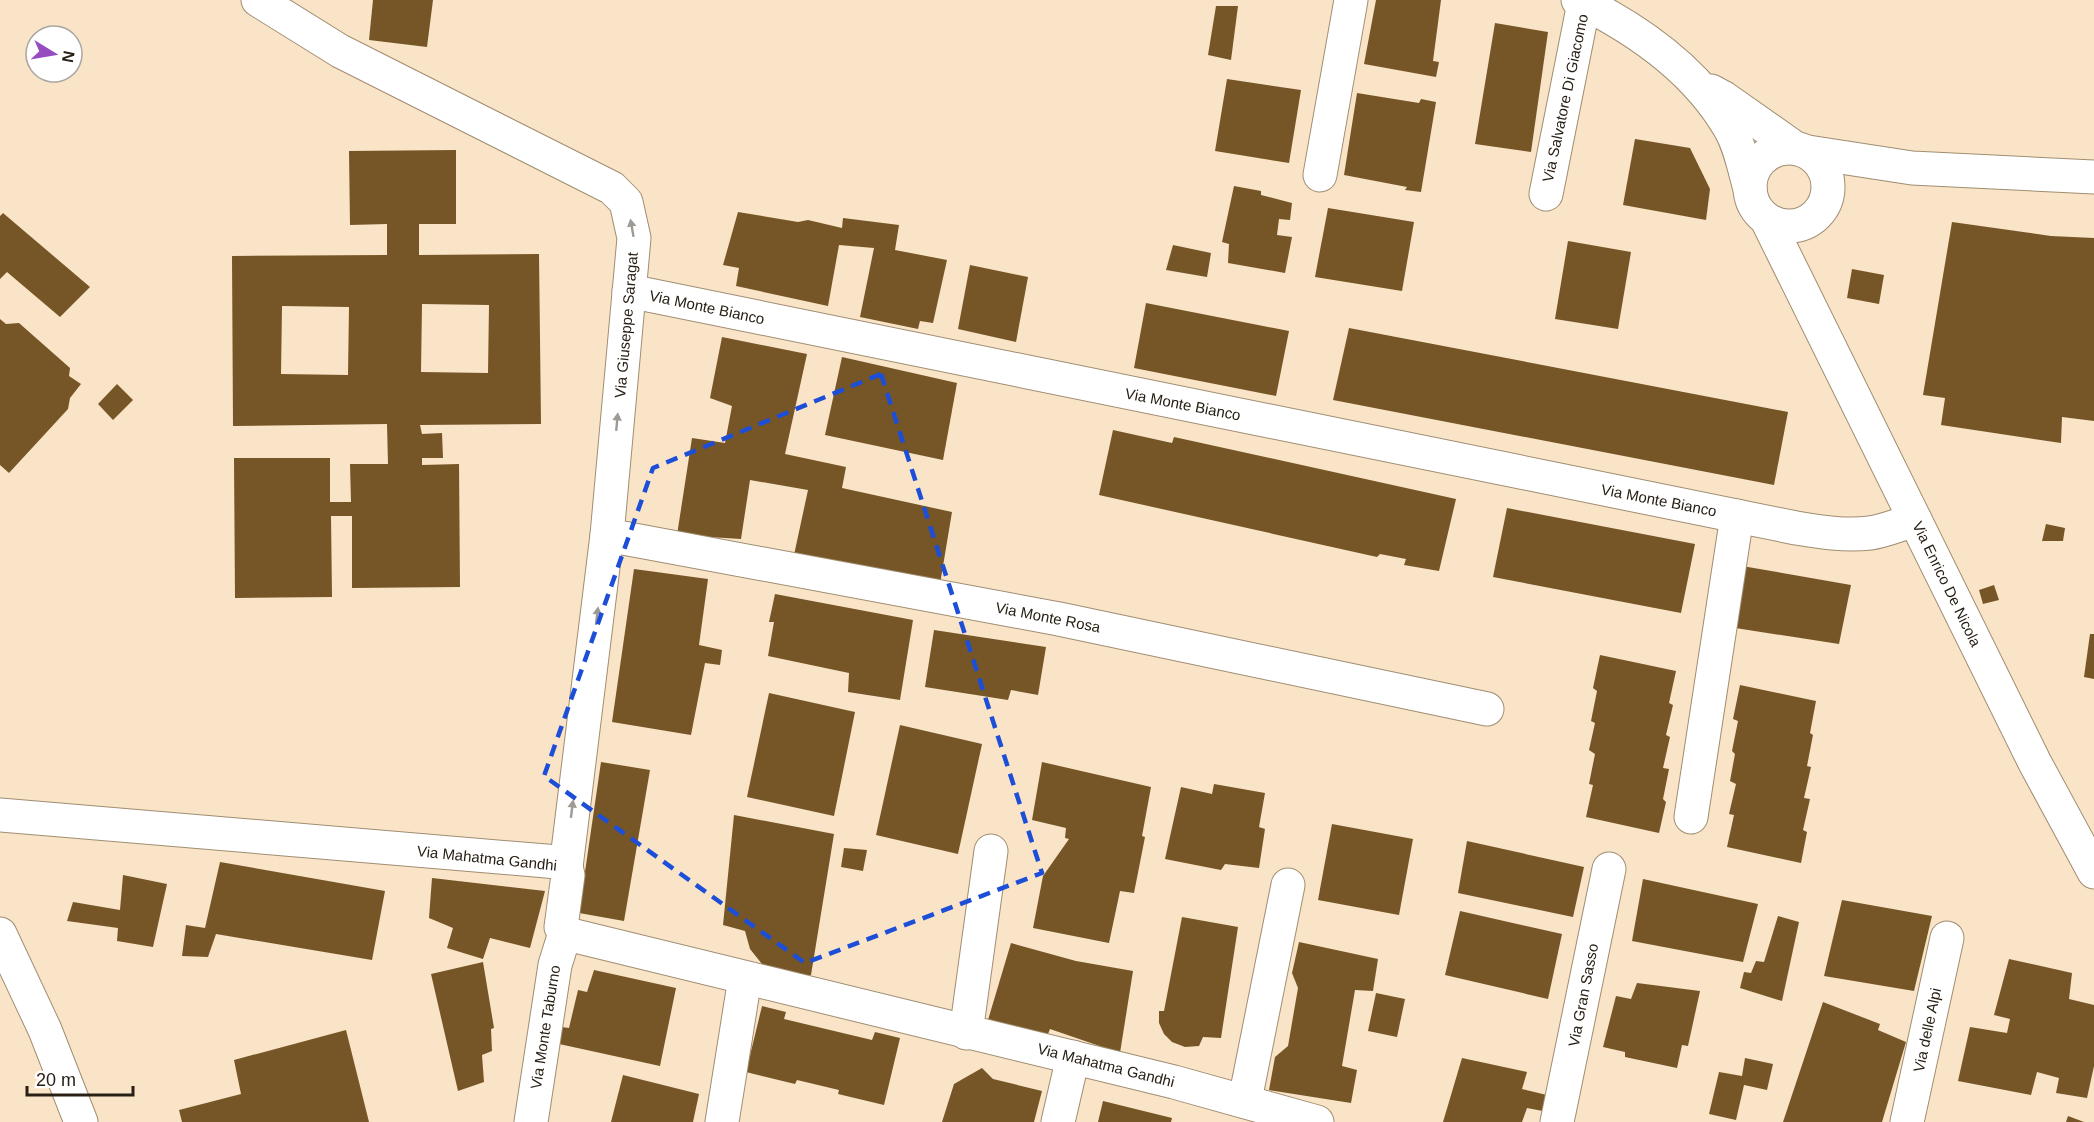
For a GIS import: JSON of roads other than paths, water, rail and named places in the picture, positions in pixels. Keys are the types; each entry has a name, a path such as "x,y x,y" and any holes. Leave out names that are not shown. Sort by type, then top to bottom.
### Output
{"street":[{"name":"Via Giuseppe Saragat","path":"258,0 340,51 612,188 626,202 634,238 607,535 566,867"},
{"path":"1320,176 1351,0"},
{"name":"Via Salvatore Di Giacomo","path":"1545,194 1581,2 1661,50 1699,85 1730,128 1750,189"},
{"name":"Via Salvatore Di Giacomo","path":"1699,85 1724,98 1801,150 1912,168 2094,177"},
{"path":"1781,149 1801,150 1818,161 1826,172 1829,185 1821,208 1803,224 1791,227 1779,226 1758,212 1752,201 1750,189 1752,175 1758,163 1769,154 1781,149"},
{"name":"Via Salvatore Di Giacomo","path":"1821,208 1845,184 1870,174 1912,168"},
{"name":"Via Enrico De Nicola","path":"1803,295 1801,271 1804,248 1807,234 1821,208"},
{"name":"Via Enrico De Nicola","path":"1767,220 2035,763 2094,872"},
{"name":"Via Monte Bianco","path":"629,291 1095,387 1822,532 1873,533 1915,520"},
{"name":"Via Monte Bianco","path":"1691,817 1737,516"},
{"name":"Via Monte Rosa","path":"607,535 1059,619 1487,709"},
{"name":"Via Mahatma Gandhi","path":"0,815 558,862 566,867 568,875 561,927 565,933 1245,1100 1317,1122"},
{"path":"966,1033 991,851"},
{"name":"Via Gran Sasso","path":"1557,1122 1609,869"},
{"path":"1245,1100 1288,885"},
{"name":"Via Monte Taburno","path":"531,1122 555,965 565,933"},
{"path":"0,934 45,1030 81,1122"},
{"name":"Via delle Alpi","path":"1907,1122 1947,938"},
{"path":"722,1122 745,978"},
{"path":"1058,1122 1073,1057"}]}
